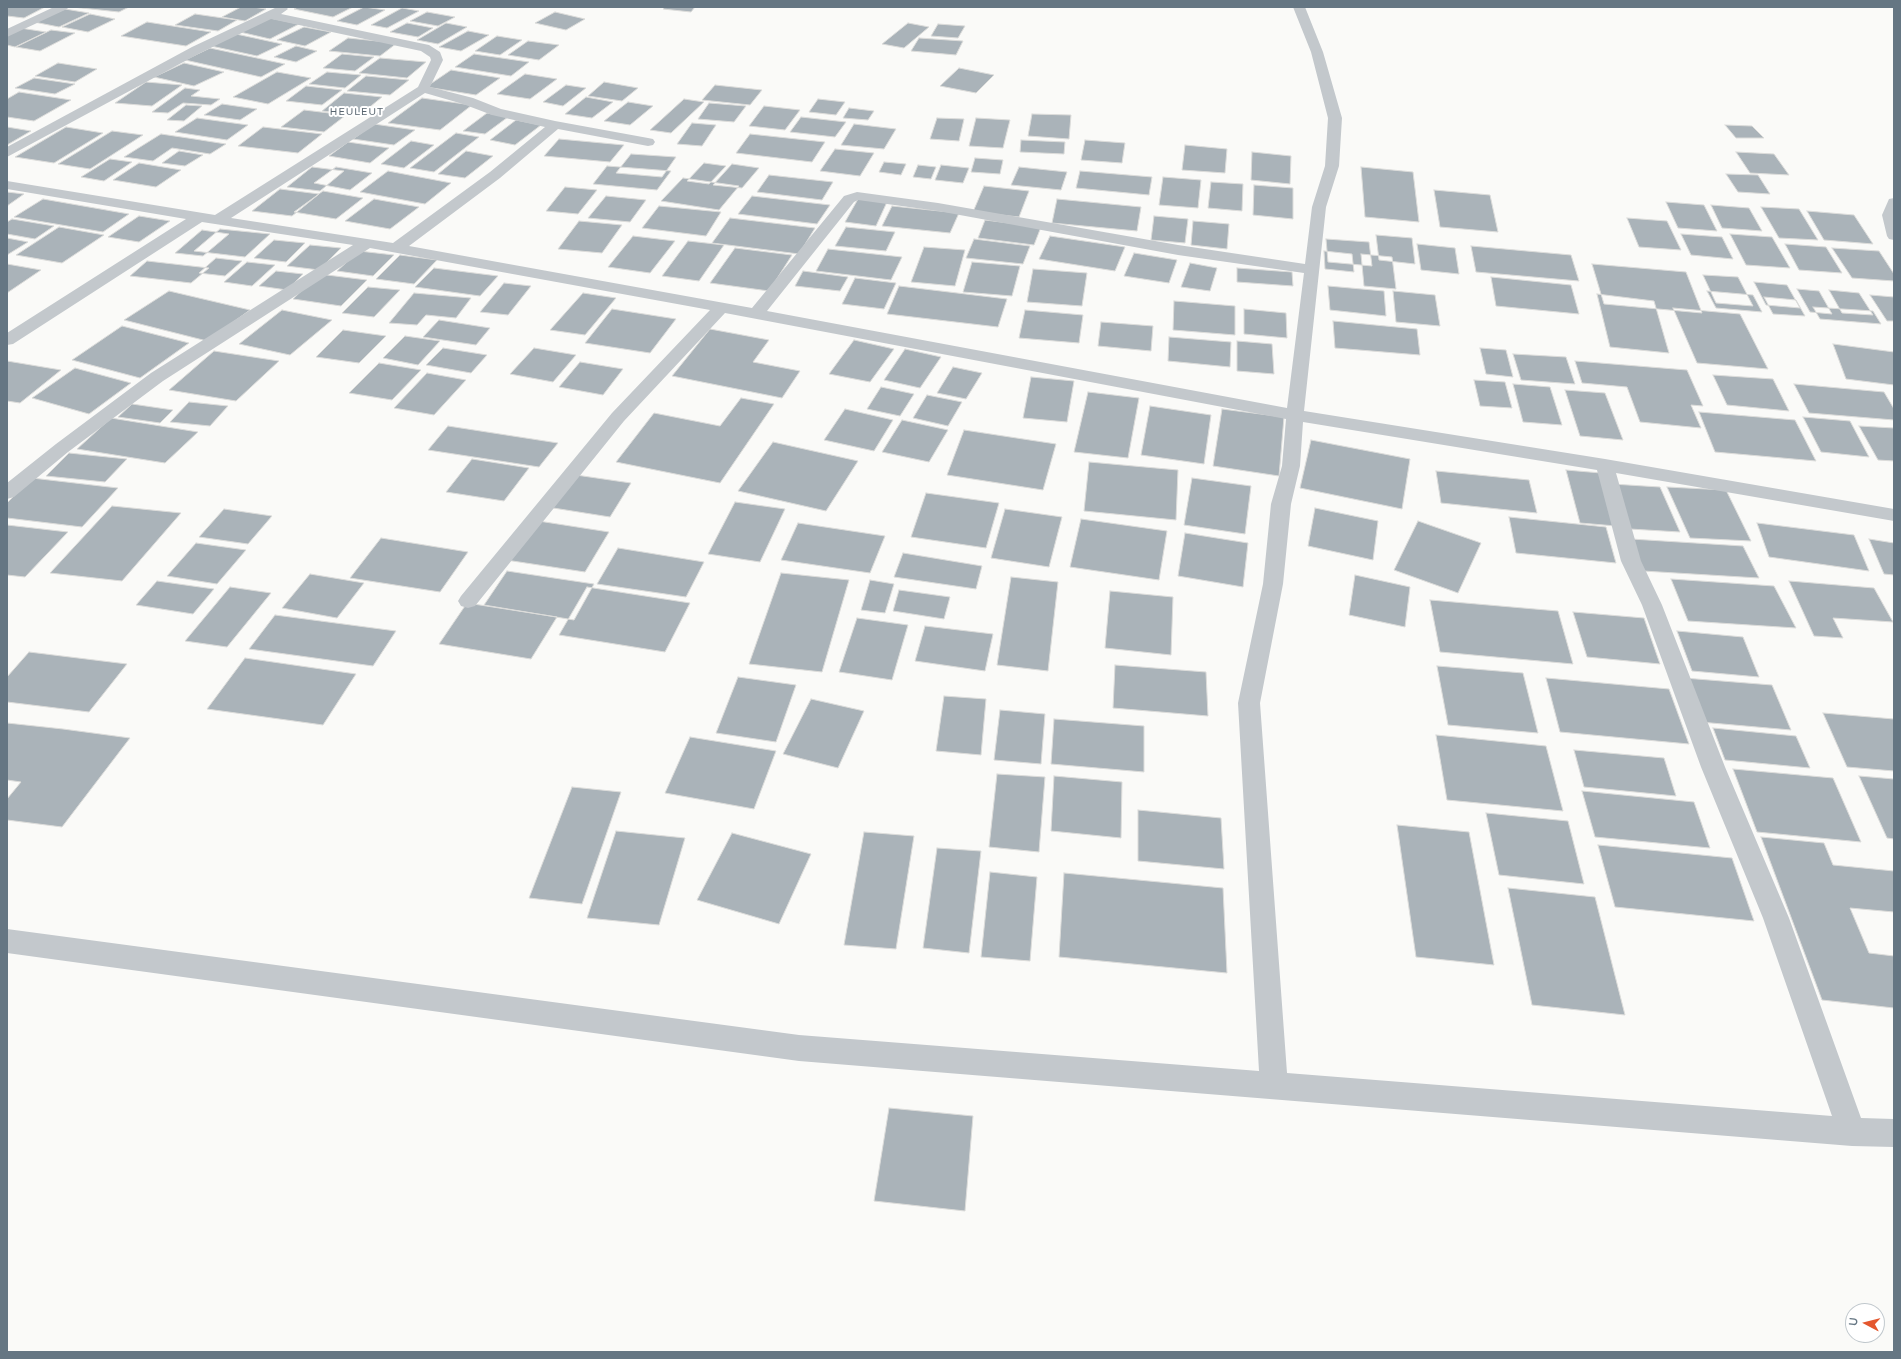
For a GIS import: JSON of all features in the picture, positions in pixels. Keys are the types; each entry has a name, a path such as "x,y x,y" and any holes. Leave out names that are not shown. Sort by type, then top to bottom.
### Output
{"street":[{"path":"7,33 63,7"},
{"path":"7,153 196,50 287,7"},
{"path":"1274,1086 1249,703 1273,584 1281,504 1291,466 1295,416 1319,207 1332,166 1335,118 1317,52 1299,7"},
{"path":"217,220 423,88 437,60 436,55 425,48 269,15"},
{"path":"423,88 468,101 497,112 555,125 648,142"},
{"path":"396,248 495,175 555,125"},
{"path":"7,185 200,218 367,243 600,284 1295,416 1605,465 1894,515"},
{"path":"756,314 849,199 857,196 938,207 1178,250 1312,270"},
{"path":"1894,202 1889,215 1894,236"},
{"path":"7,340 200,218"},
{"path":"7,493 62,448 157,377 367,243"},
{"path":"468,601 618,417 721,307"},
{"path":"1605,465 1631,560 1652,605 1713,767 1776,918 1852,1132"},
{"path":"7,942 799,1048 1852,1132 1894,1133"}],"building":[{"path":"7,7 45,7 24,18 7,16"},
{"path":"72,7 129,7 119,12"},
{"path":"241,7 266,9 245,21 222,17"},
{"path":"298,7 353,7 333,17 294,9"},
{"path":"364,7 385,10 357,25 337,21"},
{"path":"665,7 695,7 691,12 663,9"},
{"path":"402,8 419,11 387,28 371,25"},
{"path":"65,9 89,13 59,27 34,22"},
{"path":"427,12 455,17 438,26 410,21"},
{"path":"555,12 585,19 566,30 535,23"},
{"path":"90,14 115,19 88,32 62,27"},
{"path":"195,14 237,20 218,31 175,25"},
{"path":"270,18 299,24 270,39 240,32"},
{"path":"147,22 211,32 186,46 121,36"},
{"path":"407,23 433,28 418,37 390,32"},
{"path":"446,23 467,27 438,44 417,40"},
{"path":"908,23 929,27 904,48 882,44"},
{"path":"938,24 965,26 958,38 931,36"},
{"path":"304,27 331,32 305,46 277,40"},
{"path":"20,28 46,32 15,47 7,45 7,34"},
{"path":"51,30 75,33 40,51 16,47"},
{"path":"468,31 489,35 461,51 439,47"},
{"path":"236,34 282,44 257,56 211,46"},
{"path":"497,36 522,40 500,55 475,51"},
{"path":"348,38 397,43 380,56 329,51"},
{"path":"919,38 963,41 956,55 911,51"},
{"path":"528,41 559,45 539,60 508,55"},
{"path":"296,46 317,51 296,62 274,57"},
{"path":"210,48 285,64 261,77 185,60"},
{"path":"342,54 374,57 355,71 323,68"},
{"path":"474,54 529,62 511,76 455,67"},
{"path":"380,58 426,62 407,78 359,73"},
{"path":"58,63 97,69 75,82 35,76"},
{"path":"184,63 224,72 194,86 154,77"},
{"path":"959,68 994,75 976,93 940,86"},
{"path":"451,70 500,78 476,95 426,87"},
{"path":"277,72 311,78 268,104 233,97"},
{"path":"327,72 361,75 345,88 309,84"},
{"path":"525,74 557,79 530,99 497,94"},
{"path":"366,76 409,80 390,95 347,91"},
{"path":"34,78 75,84 55,94 15,88"},
{"path":"146,82 182,85 152,106 115,103"},
{"path":"604,82 638,88 622,101 588,96"},
{"path":"566,85 586,88 563,106 543,102"},
{"path":"715,85 762,90 750,105 702,100"},
{"path":"306,86 342,90 322,105 286,101"},
{"path":"185,88 200,90 191,96 220,99 211,105 183,103 168,113 152,112"},
{"path":"19,92 71,100 34,121 7,117 7,99"},
{"path":"344,93 382,97 360,115 322,111"},
{"path":"586,97 613,102 592,118 565,114"},
{"path":"422,98 472,105 440,130 388,123"},
{"path":"684,99 704,102 671,133 650,130"},
{"path":"818,99 845,102 836,115 809,112"},
{"path":"628,102 653,106 630,125 604,121"},
{"path":"709,103 746,106 734,122 698,119"},
{"path":"222,104 257,109 240,120 204,115"},
{"path":"186,105 202,106 184,121 167,120"},
{"path":"764,106 800,110 785,130 749,126"},
{"path":"849,108 874,111 868,120 843,118"},
{"path":"304,110 346,115 324,132 281,127"},
{"path":"487,113 508,117 485,134 463,131"},
{"path":"1032,114 1071,115 1069,139 1028,136"},
{"path":"801,117 846,122 835,137 790,132"},
{"path":"197,118 248,125 227,140 175,132"},
{"path":"937,118 964,119 959,141 930,139"},
{"path":"976,118 1010,120 1003,148 969,146"},
{"path":"516,120 541,125 515,145 490,140"},
{"path":"692,123 716,125 702,146 677,144"},
{"path":"374,124 415,130 394,145 353,139"},
{"path":"854,124 896,129 884,149 841,145"},
{"path":"1725,125 1752,126 1764,138 1736,138"},
{"path":"7,127 31,131 7,145"},
{"path":"66,127 103,133 54,163 15,157"},
{"path":"263,127 322,134 298,153 238,146"},
{"path":"112,131 143,135 90,169 58,164"},
{"path":"456,133 479,137 434,172 410,168"},
{"path":"161,134 226,144 210,154 172,148 153,161 124,157"},
{"path":"750,134 825,142 812,162 736,153"},
{"path":"559,139 624,145 610,162 544,156"},
{"path":"1021,140 1065,142 1064,154 1020,152"},
{"path":"1085,140 1125,143 1122,163 1081,160"},
{"path":"411,141 434,145 404,168 381,164"},
{"path":"348,142 389,148 370,163 329,156"},
{"path":"1185,145 1227,149 1225,173 1182,170"},
{"path":"835,149 874,153 860,176 820,171"},
{"path":"179,151 203,155 185,166 162,163"},
{"path":"466,151 493,156 465,178 438,174"},
{"path":"1252,152 1291,156 1290,184 1251,180"},
{"path":"1736,152 1774,154 1789,175 1750,173"},
{"path":"631,154 676,157 662,177 616,173"},
{"path":"975,158 1003,160 1000,174 971,172"},
{"path":"110,159 132,162 104,181 81,177"},
{"path":"884,162 906,164 901,175 879,172"},
{"path":"139,163 181,170 156,187 113,180"},
{"path":"704,163 726,166 709,184 687,181"},
{"path":"732,164 759,168 742,188 713,185"},
{"path":"918,165 936,167 931,179 913,177"},
{"path":"941,165 969,168 963,183 935,180"},
{"path":"607,166 671,171 657,190 593,184"},
{"path":"312,167 344,171 320,191 287,187"},
{"path":"336,167 372,173 350,190 314,183"},
{"path":"1019,167 1067,172 1061,190 1011,185"},
{"path":"1361,167 1413,172 1419,222 1365,217"},
{"path":"388,171 451,183 425,204 360,192"},
{"path":"1080,171 1152,177 1149,195 1076,188"},
{"path":"1726,174 1758,175 1770,194 1738,192"},
{"path":"769,175 833,182 822,200 757,192"},
{"path":"1163,177 1201,180 1198,208 1159,205"},
{"path":"683,178 739,186 719,210 661,201"},
{"path":"1211,182 1243,184 1242,211 1208,208"},
{"path":"1254,185 1293,188 1293,219 1253,215"},
{"path":"984,186 1029,191 1019,217 973,212"},
{"path":"565,187 597,190 578,214 546,211"},
{"path":"280,189 319,194 292,216 252,211"},
{"path":"1434,190 1490,195 1498,232 1440,227"},
{"path":"323,191 363,198 336,219 294,212"},
{"path":"7,192 24,194 7,206"},
{"path":"606,196 646,200 630,222 588,218"},
{"path":"752,196 830,205 817,224 738,214"},
{"path":"43,199 129,214 103,232 14,217"},
{"path":"374,199 419,207 390,229 345,221"},
{"path":"858,199 887,202 876,226 845,222"},
{"path":"1057,199 1141,207 1137,231 1052,223"},
{"path":"1666,202 1704,205 1717,231 1678,228"},
{"path":"1711,205 1749,208 1762,231 1722,228"},
{"path":"659,206 721,212 706,236 642,228"},
{"path":"892,206 959,213 950,233 882,226"},
{"path":"1761,207 1799,209 1818,240 1779,238"},
{"path":"1807,211 1854,215 1873,244 1824,240"},
{"path":"139,216 170,221 139,242 108,237"},
{"path":"1154,216 1188,219 1185,243 1151,240"},
{"path":"730,218 815,228 799,254 712,243"},
{"path":"1627,218 1667,221 1681,250 1639,247"},
{"path":"12,219 54,226 35,239 7,234 7,222"},
{"path":"985,220 1041,227 1034,245 978,238"},
{"path":"579,221 622,225 602,253 558,249"},
{"path":"1193,221 1229,224 1227,249 1191,245"},
{"path":"59,227 104,235 62,263 16,255"},
{"path":"846,227 895,232 886,251 835,246"},
{"path":"220,229 270,234 245,257 194,251"},
{"path":"202,230 229,234 203,256 175,253"},
{"path":"1681,234 1722,237 1733,259 1691,255"},
{"path":"1730,234 1772,237 1790,268 1746,265"},
{"path":"1376,235 1412,238 1415,264 1379,260"},
{"path":"633,236 675,241 650,273 608,267"},
{"path":"1050,236 1125,247 1115,271 1039,259"},
{"path":"7,238 28,242 7,255"},
{"path":"974,239 1030,246 1023,264 966,258"},
{"path":"1326,239 1369,242 1372,266 1328,262"},
{"path":"274,240 305,243 286,262 254,258"},
{"path":"688,241 724,245 699,281 662,276"},
{"path":"1417,244 1455,248 1459,274 1421,270"},
{"path":"1785,244 1826,247 1842,273 1799,270"},
{"path":"310,245 341,248 319,270 287,266"},
{"path":"1471,246 1571,255 1579,281 1476,272"},
{"path":"924,247 965,250 955,286 911,282"},
{"path":"735,248 792,255 769,291 710,283"},
{"path":"1832,248 1879,251 1894,274 1894,281 1852,278"},
{"path":"828,249 902,257 891,280 816,271"},
{"path":"359,251 394,255 373,276 337,271"},
{"path":"1324,251 1352,254 1354,272 1325,269"},
{"path":"1134,253 1177,260 1169,283 1124,276"},
{"path":"1361,254 1392,257 1396,289 1364,286"},
{"path":"400,255 437,260 414,284 376,279"},
{"path":"216,258 242,261 225,276 199,273"},
{"path":"147,261 209,268 191,283 130,276"},
{"path":"247,262 275,265 252,286 224,282"},
{"path":"972,262 1020,266 1012,296 963,292"},
{"path":"1190,263 1217,268 1210,291 1181,287"},
{"path":"7,264 41,270 7,293"},
{"path":"1592,264 1686,272 1702,313 1604,304"},
{"path":"434,268 498,276 480,296 415,287"},
{"path":"1237,268 1292,272 1293,286 1237,282"},
{"path":"1033,269 1087,273 1082,306 1027,302"},
{"path":"276,271 303,274 287,290 259,286"},
{"path":"803,271 848,277 840,291 795,286"},
{"path":"319,274 367,280 341,306 293,299"},
{"path":"1703,275 1738,277 1753,306 1716,303"},
{"path":"1491,277 1571,285 1579,314 1496,306"},
{"path":"855,278 896,283 884,309 842,304"},
{"path":"1754,282 1787,285 1800,308 1766,305"},
{"path":"504,283 531,286 508,315 480,312"},
{"path":"899,286 1007,299 998,327 887,314"},
{"path":"1328,286 1384,291 1386,316 1330,310"},
{"path":"368,287 400,290 374,317 342,313"},
{"path":"1797,289 1819,291 1832,314 1810,312"},
{"path":"1829,290 1859,293 1873,315 1842,313"},
{"path":"169,291 250,310 207,341 124,320"},
{"path":"1393,291 1435,295 1440,326 1396,322"},
{"path":"1707,291 1753,295 1762,312 1716,308"},
{"path":"414,293 471,298 456,318 426,315 417,325 389,323"},
{"path":"583,293 616,298 585,335 550,330"},
{"path":"1597,294 1654,301 1669,353 1610,347"},
{"path":"1870,295 1894,297 1894,321 1887,321"},
{"path":"1764,297 1796,300 1805,316 1773,314"},
{"path":"1174,301 1235,306 1235,335 1173,330"},
{"path":"1813,307 1873,311 1881,324 1820,319"},
{"path":"1673,308 1740,314 1768,369 1697,363"},
{"path":"612,309 676,319 650,353 585,343"},
{"path":"1244,309 1286,313 1287,338 1244,334"},
{"path":"282,310 332,320 290,355 239,344"},
{"path":"1025,310 1083,315 1079,343 1019,338"},
{"path":"439,320 490,328 476,345 423,337"},
{"path":"1333,321 1417,329 1420,355 1335,348"},
{"path":"1101,322 1153,326 1151,351 1098,346"},
{"path":"122,326 189,343 140,378 72,360"},
{"path":"710,329 769,340 753,362 800,371 782,398 672,376"},
{"path":"343,330 386,336 359,363 316,357"},
{"path":"405,336 440,341 418,365 383,358"},
{"path":"1169,337 1231,342 1230,367 1168,361"},
{"path":"854,340 894,349 870,382 829,374"},
{"path":"1237,341 1272,344 1274,374 1237,371"},
{"path":"1833,344 1894,352 1894,385 1846,379"},
{"path":"443,348 487,355 471,373 426,365"},
{"path":"534,348 576,355 553,382 510,374"},
{"path":"1480,348 1506,350 1513,377 1486,374"},
{"path":"905,349 941,357 920,388 884,380"},
{"path":"214,351 279,361 236,401 169,390"},
{"path":"1513,354 1566,357 1575,384 1521,380"},
{"path":"7,361 61,370 20,403 7,401"},
{"path":"1575,361 1687,370 1703,406 1691,405 1701,428 1640,422 1627,387 1582,383"},
{"path":"580,362 623,369 603,395 559,387"},
{"path":"379,363 421,370 392,400 349,393"},
{"path":"953,367 982,373 966,399 937,393"},
{"path":"75,368 131,383 89,414 32,398"},
{"path":"427,373 466,380 434,415 394,408"},
{"path":"1713,375 1773,379 1789,411 1727,405"},
{"path":"1031,377 1074,381 1067,422 1023,418"},
{"path":"1474,380 1505,382 1512,408 1480,406"},
{"path":"1513,384 1550,387 1562,425 1523,422"},
{"path":"1794,384 1884,392 1894,409 1894,420 1809,413"},
{"path":"881,387 914,394 900,416 867,409"},
{"path":"1565,390 1605,393 1623,440 1580,436"},
{"path":"1088,392 1139,398 1128,458 1074,452"},
{"path":"927,395 962,402 948,426 913,418"},
{"path":"741,398 774,404 720,483 616,462 654,413 720,426"},
{"path":"189,402 228,406 210,426 170,422"},
{"path":"132,404 173,410 160,423 118,417"},
{"path":"1150,406 1211,415 1204,464 1141,455"},
{"path":"845,409 893,420 874,451 824,440"},
{"path":"1222,409 1284,417 1279,476 1213,466"},
{"path":"1699,412 1795,420 1816,461 1715,452"},
{"path":"1803,417 1850,421 1869,457 1821,452"},
{"path":"111,418 198,432 165,463 77,449"},
{"path":"902,420 948,430 929,462 882,452"},
{"path":"448,426 558,443 539,467 428,450"},
{"path":"1859,426 1894,428 1894,461 1878,460"},
{"path":"964,430 1056,444 1043,490 947,475"},
{"path":"1311,440 1410,459 1402,509 1300,488"},
{"path":"773,442 858,461 826,511 738,491"},
{"path":"69,453 127,459 105,482 46,476"},
{"path":"472,459 529,468 504,501 446,492"},
{"path":"1089,462 1178,470 1176,520 1084,511"},
{"path":"1566,470 1601,473 1616,526 1580,523"},
{"path":"1436,471 1529,480 1537,513 1441,503"},
{"path":"569,474 631,483 610,517 547,507"},
{"path":"32,478 118,488 82,527 7,518 7,503"},
{"path":"1192,478 1251,486 1245,534 1184,525"},
{"path":"1612,484 1660,487 1680,532 1630,529"},
{"path":"1667,487 1726,490 1751,541 1690,538"},
{"path":"926,493 999,503 986,548 911,537"},
{"path":"735,502 785,509 760,562 708,554"},
{"path":"112,506 181,513 122,581 50,573"},
{"path":"1315,508 1378,521 1373,560 1308,546"},
{"path":"224,509 272,516 248,544 199,537"},
{"path":"1005,509 1062,517 1049,567 991,558"},
{"path":"1509,517 1606,527 1616,563 1516,553"},
{"path":"1081,519 1167,531 1159,580 1070,567"},
{"path":"532,520 609,532 585,572 506,560"},
{"path":"1418,521 1481,543 1458,593 1394,570"},
{"path":"798,523 885,536 870,573 781,560"},
{"path":"1757,523 1854,535 1869,571 1769,557"},
{"path":"7,525 68,532 25,577 7,575"},
{"path":"1185,533 1248,543 1243,587 1178,576"},
{"path":"381,538 468,552 440,592 350,578"},
{"path":"1631,539 1743,546 1759,578 1643,571"},
{"path":"1869,539 1894,543 1894,575 1884,574"},
{"path":"196,543 246,550 217,584 167,576"},
{"path":"618,548 704,562 686,597 597,584"},
{"path":"903,553 982,566 976,589 894,577"},
{"path":"507,571 594,584 574,620 484,605"},
{"path":"781,573 849,580 822,672 749,664"},
{"path":"310,574 364,583 337,618 282,608"},
{"path":"1355,575 1410,587 1405,627 1349,615"},
{"path":"1011,577 1058,582 1048,671 997,665"},
{"path":"1671,579 1774,586 1796,628 1688,621"},
{"path":"870,580 894,584 885,613 861,610"},
{"path":"157,581 214,589 193,614 136,605"},
{"path":"1789,581 1874,588 1893,622 1833,618 1843,638 1814,636"},
{"path":"230,587 271,593 227,647 185,641"},
{"path":"587,587 690,603 665,652 559,635"},
{"path":"899,590 950,597 944,619 893,611"},
{"path":"1110,591 1173,597 1171,655 1105,648"},
{"path":"1430,600 1558,611 1573,664 1440,652"},
{"path":"467,603 557,617 531,659 439,644"},
{"path":"1573,612 1644,618 1660,664 1587,657"},
{"path":"275,615 396,631 373,666 249,649"},
{"path":"857,618 908,625 892,680 839,672"},
{"path":"925,626 993,634 985,671 915,661"},
{"path":"1677,631 1743,637 1759,677 1692,671"},
{"path":"29,652 127,664 89,712 7,702 7,677"},
{"path":"245,658 356,674 323,725 207,709"},
{"path":"1115,665 1206,672 1208,716 1113,708"},
{"path":"1437,666 1523,673 1538,733 1448,725"},
{"path":"738,677 796,685 776,742 716,733"},
{"path":"1546,678 1669,689 1689,744 1560,732"},
{"path":"1684,678 1772,685 1791,730 1700,722"},
{"path":"944,696 986,699 981,755 936,751"},
{"path":"811,699 864,711 838,768 783,754"},
{"path":"1000,710 1045,714 1041,764 994,760"},
{"path":"1823,713 1894,719 1894,771 1847,767"},
{"path":"1054,719 1144,726 1144,772 1051,764"},
{"path":"7,723 130,738 62,827 7,820 7,799 21,782 7,780"},
{"path":"1713,728 1796,736 1810,768 1725,760"},
{"path":"1436,735 1546,746 1563,811 1447,800"},
{"path":"690,737 776,751 754,809 665,793"},
{"path":"1574,750 1664,758 1676,796 1584,787"},
{"path":"1733,769 1833,778 1861,842 1757,832"},
{"path":"997,774 1045,777 1039,852 989,847"},
{"path":"1054,776 1122,782 1121,838 1051,831"},
{"path":"1859,776 1894,779 1894,839 1887,838"},
{"path":"572,787 621,792 582,904 529,898"},
{"path":"1582,791 1694,802 1710,848 1595,837"},
{"path":"1138,810 1221,818 1224,869 1138,861"},
{"path":"1486,813 1568,821 1584,884 1499,875"},
{"path":"1397,825 1469,832 1494,965 1416,957"},
{"path":"616,831 685,838 659,925 587,918"},
{"path":"864,832 914,836 896,949 844,945"},
{"path":"732,833 811,854 779,924 697,900"},
{"path":"1761,837 1824,843 1833,865 1894,871 1894,912 1850,908 1869,953 1894,956 1894,1008 1822,1000"},
{"path":"1598,845 1732,858 1754,921 1615,907"},
{"path":"937,848 981,851 969,953 923,948"},
{"path":"990,872 1037,877 1030,961 981,957"},
{"path":"1064,873 1223,888 1227,973 1059,957"},
{"path":"1508,888 1595,897 1625,1015 1532,1005"},
{"path":"889,1108 973,1116 965,1211 874,1201"}],"district":[{"name":"HEULEUT","path":"357,112"}]}
